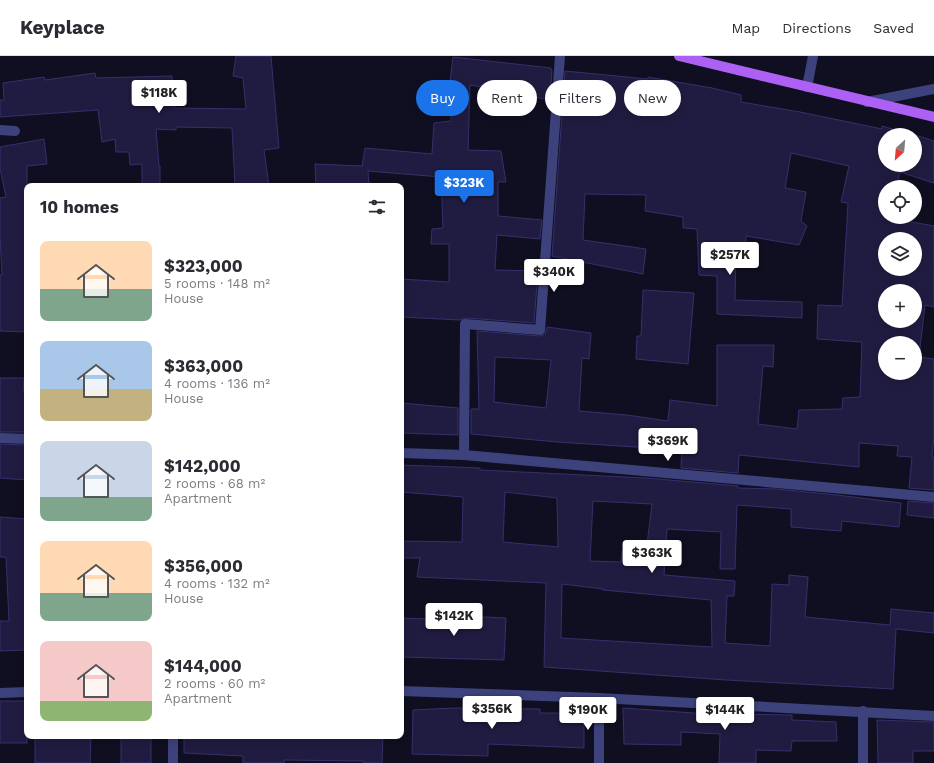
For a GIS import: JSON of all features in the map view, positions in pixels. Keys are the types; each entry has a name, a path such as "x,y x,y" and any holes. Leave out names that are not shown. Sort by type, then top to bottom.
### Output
{"main road":[{"path":"679,56 934,117"}],"street":[{"path":"464,455 465,324 540,330 560,56"},
{"path":"807,87 813,56"},
{"path":"867,102 934,89"},
{"path":"0,130 15,131"},
{"path":"0,438 24,439"},
{"path":"404,453 464,455 934,497"},
{"path":"404,691 598,698 934,716"},
{"path":"0,693 24,692"},
{"path":"598,698 599,763"},
{"path":"863,711 863,763"},
{"path":"173,739 173,763"}],"building":[{"path":"236,56 271,56 279,148 264,150 269,183 235,183 232,128 176,127 176,130 156,129 160,166 160,183 142,183 142,164 130,165 129,152 116,152 115,139 102,142 98,110 0,117 0,100 4,100 3,83 44,77 45,80 95,73 96,78 172,76 174,108 246,109 243,78 233,76"},
{"path":"453,57 551,68 551,80 545,80 545,99 537,98 537,80 477,80 477,86 470,85 468,150 501,151 506,182 498,182 498,216 542,220 540,239 497,235 495,270 538,271 534,323 466,318 460,320 404,317 404,279 449,282 449,244 431,244 432,229 443,228 441,177 368,171 369,183 316,183 315,164 362,166 365,148 432,154 434,123 451,121 451,116 469,116 469,80 450,80"},
{"path":"565,71 648,79 648,77 665,80 624,80 624,116 681,116 681,83 741,95 741,102 800,112 878,128 878,172 900,172 898,180 878,180 878,224 922,224 934,226 934,307 925,305 921,336 878,336 878,380 922,380 922,357 934,359 934,436 932,457 934,458 934,490 909,488 912,457 897,456 898,446 859,443 859,467 739,455 738,473 681,468 682,450 557,442 471,434 471,409 479,409 477,331 540,336 545,334 547,327 591,333 589,359 582,358 579,411 627,415 668,421 670,400 717,406 717,345 774,345 773,367 763,366 758,424 797,429 799,410 842,409 843,398 860,397 862,342 817,339 818,305 842,306 848,203 841,202 849,166 791,153 785,188 806,192 801,221 807,226 799,245 746,236 745,250 736,249 735,300 802,302 802,318 717,314 717,276 699,275 697,229 683,228 683,217 645,211 646,195 585,194 583,240 646,249 643,274 552,256 562,116 616,116 616,80 564,80","holes":["495,357 551,360 546,408 494,402"]},
{"path":"922,137 934,141 934,183 900,172 922,172"},
{"path":"44,139 47,164 27,166 27,183 24,183 24,332 0,331 0,275 2,275 0,198 6,197 0,168 0,147"},
{"path":"643,290 694,293 688,364 636,359 637,336 641,336"},
{"path":"0,378 24,378 24,432 0,432"},
{"path":"404,403 458,408 458,435 404,433"},
{"path":"0,444 24,445 24,480 0,478"},
{"path":"404,465 646,478 738,486 738,488 776,489 901,503 899,527 842,521 841,531 791,527 791,509 737,505 735,569 720,569 721,532 667,529 664,575 735,581 734,596 727,596 725,643 770,646 772,584 789,585 789,575 808,577 805,617 890,625 891,609 934,613 934,633 896,629 893,689 726,680 544,667 546,583 417,577 420,558 404,558 404,541 462,542 463,497 404,492","holes":["505,492 557,498 558,547 503,542","593,501 652,504 646,553 622,551 621,562 590,561","562,584 603,590 711,600 712,647 561,638"]},
{"path":"908,501 934,503 934,518 907,515"},
{"path":"0,517 24,519 24,650 0,651 0,621 9,621 6,557 0,557"},
{"path":"430,612 464,613 464,616 506,618 504,660 404,657 404,618 430,619"},
{"path":"0,701 24,701 24,739 27,739 27,743 0,743"},
{"path":"455,708 540,709 540,713 584,713 584,748 488,744 488,756 412,754 413,710"},
{"path":"623,708 736,716 736,714 792,715 792,720 836,722 837,741 792,741 791,751 756,750 756,763 719,763 720,734 681,732 681,745 624,744"},
{"path":"877,720 934,722 934,751 913,751 913,763 878,763"},
{"path":"35,739 91,739 90,763 35,763"},
{"path":"121,739 151,739 151,763 121,763"},
{"path":"184,739 383,739 382,763 364,763 364,761 284,760 284,763 243,763 243,756 184,753"}]}
